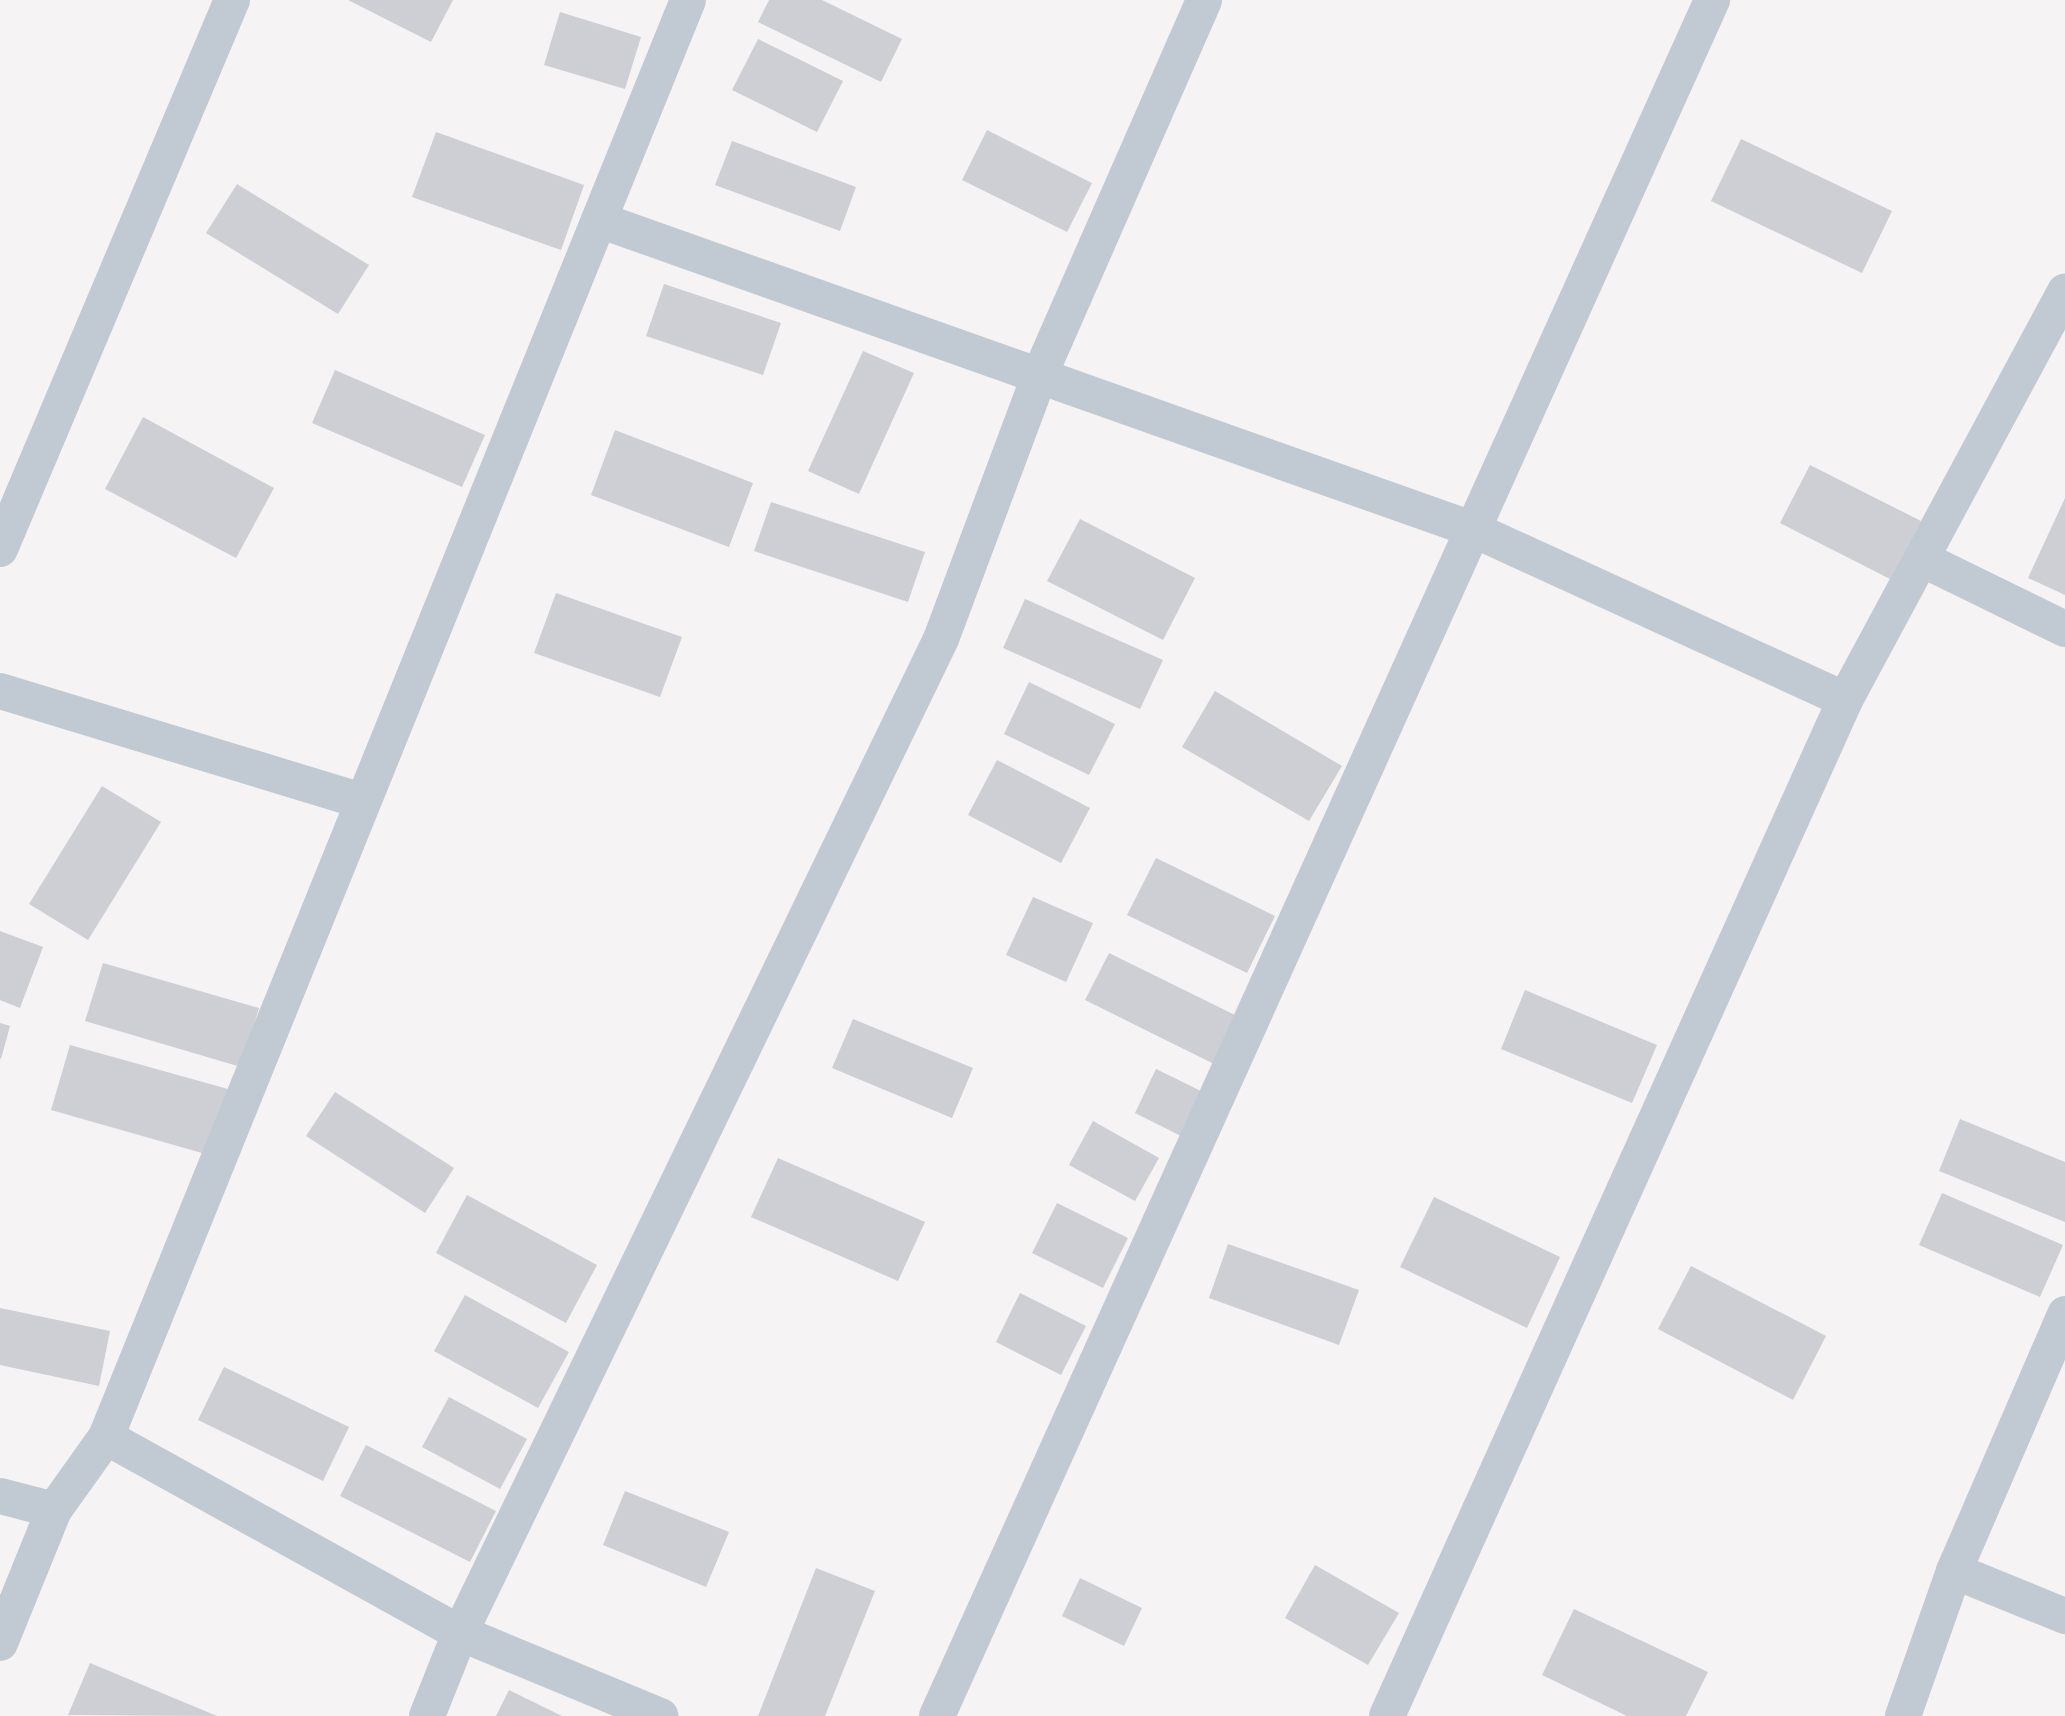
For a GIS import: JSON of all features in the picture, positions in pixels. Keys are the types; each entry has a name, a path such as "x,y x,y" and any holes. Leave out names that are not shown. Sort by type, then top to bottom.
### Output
{"street":[{"path":"0,549 232,0"},
{"path":"0,1643 54,1510 106,1437 358,800 602,220 688,0"},
{"path":"427,1716 460,1633 941,639 1040,374 1204,0"},
{"path":"937,1716 1712,0"},
{"path":"602,220 1472,529 1845,700"},
{"path":"1387,1716 1845,700 2065,292"},
{"path":"1924,560 2065,629"},
{"path":"0,691 358,800"},
{"path":"1903,1716 1954,1571 2065,1314"},
{"path":"106,1437 460,1633 660,1716"},
{"path":"0,1496 54,1510"},
{"path":"1954,1571 2065,1616"}],"building":[{"path":"348,0 453,0 431,42"},
{"path":"769,0 822,0 902,39 881,82 758,22"},
{"path":"560,12 641,37 625,89 544,65"},
{"path":"758,39 843,81 817,132 732,90"},
{"path":"987,130 1092,183 1067,232 962,180"},
{"path":"436,132 584,185 561,250 412,197"},
{"path":"1741,139 1892,211 1862,273 1711,201"},
{"path":"732,141 856,187 840,231 715,185"},
{"path":"237,184 369,265 338,314 206,233"},
{"path":"664,284 781,323 763,375 646,336"},
{"path":"863,351 914,373 859,494 808,471"},
{"path":"335,370 485,435 462,487 312,423"},
{"path":"143,417 274,488 236,558 105,489"},
{"path":"615,430 753,483 729,547 591,495"},
{"path":"1810,465 1921,521 1890,579 1780,523"},
{"path":"2065,498 2065,595 2028,578"},
{"path":"771,502 925,552 908,602 754,551"},
{"path":"1080,519 1195,578 1163,640 1047,581"},
{"path":"556,593 682,637 660,697 534,653"},
{"path":"1025,599 1163,660 1140,709 1003,648"},
{"path":"1029,682 1115,724 1089,775 1004,734"},
{"path":"1215,691 1342,766 1309,821 1182,747"},
{"path":"997,760 1090,808 1061,863 968,815"},
{"path":"102,786 161,822 88,940 29,904"},
{"path":"1156,858 1275,916 1247,973 1127,915"},
{"path":"1033,897 1093,923 1066,982 1006,955"},
{"path":"0,931 43,947 20,1008 0,1000"},
{"path":"1109,953 1237,1016 1214,1064 1085,1000"},
{"path":"103,963 259,1008 241,1067 85,1021"},
{"path":"1525,990 1657,1045 1632,1103 1501,1049"},
{"path":"853,1019 973,1068 952,1118 832,1068"},
{"path":"0,1023 10,1026 1,1059 0,1058"},
{"path":"70,1045 228,1089 209,1155 51,1110"},
{"path":"1156,1069 1203,1092 1181,1136 1135,1113"},
{"path":"335,1092 454,1168 425,1213 306,1136"},
{"path":"1960,1119 2065,1162 2065,1222 1939,1171"},
{"path":"1093,1121 1159,1158 1135,1201 1069,1165"},
{"path":"778,1158 925,1222 898,1281 751,1217"},
{"path":"1942,1193 2063,1245 2040,1297 1919,1245"},
{"path":"467,1195 597,1265 566,1323 436,1253"},
{"path":"1434,1197 1560,1257 1527,1328 1400,1267"},
{"path":"1057,1203 1128,1238 1103,1288 1032,1253"},
{"path":"1228,1244 1359,1290 1339,1345 1209,1298"},
{"path":"1691,1266 1826,1336 1793,1400 1658,1329"},
{"path":"1020,1293 1086,1326 1061,1375 996,1342"},
{"path":"465,1295 569,1352 538,1408 434,1351"},
{"path":"0,1308 110,1331 99,1386 0,1365"},
{"path":"224,1367 349,1427 323,1481 198,1420"},
{"path":"449,1397 527,1439 500,1489 422,1447"},
{"path":"366,1445 496,1511 470,1562 340,1496"},
{"path":"625,1491 729,1532 706,1587 603,1545"},
{"path":"1315,1565 1399,1613 1368,1665 1285,1618"},
{"path":"816,1568 875,1591 825,1716 758,1716"},
{"path":"1080,1578 1142,1608 1124,1646 1062,1616"},
{"path":"1574,1609 1708,1672 1686,1716 1627,1716 1542,1675"},
{"path":"90,1663 217,1716 68,1715"},
{"path":"509,1690 562,1716 496,1716"}]}
